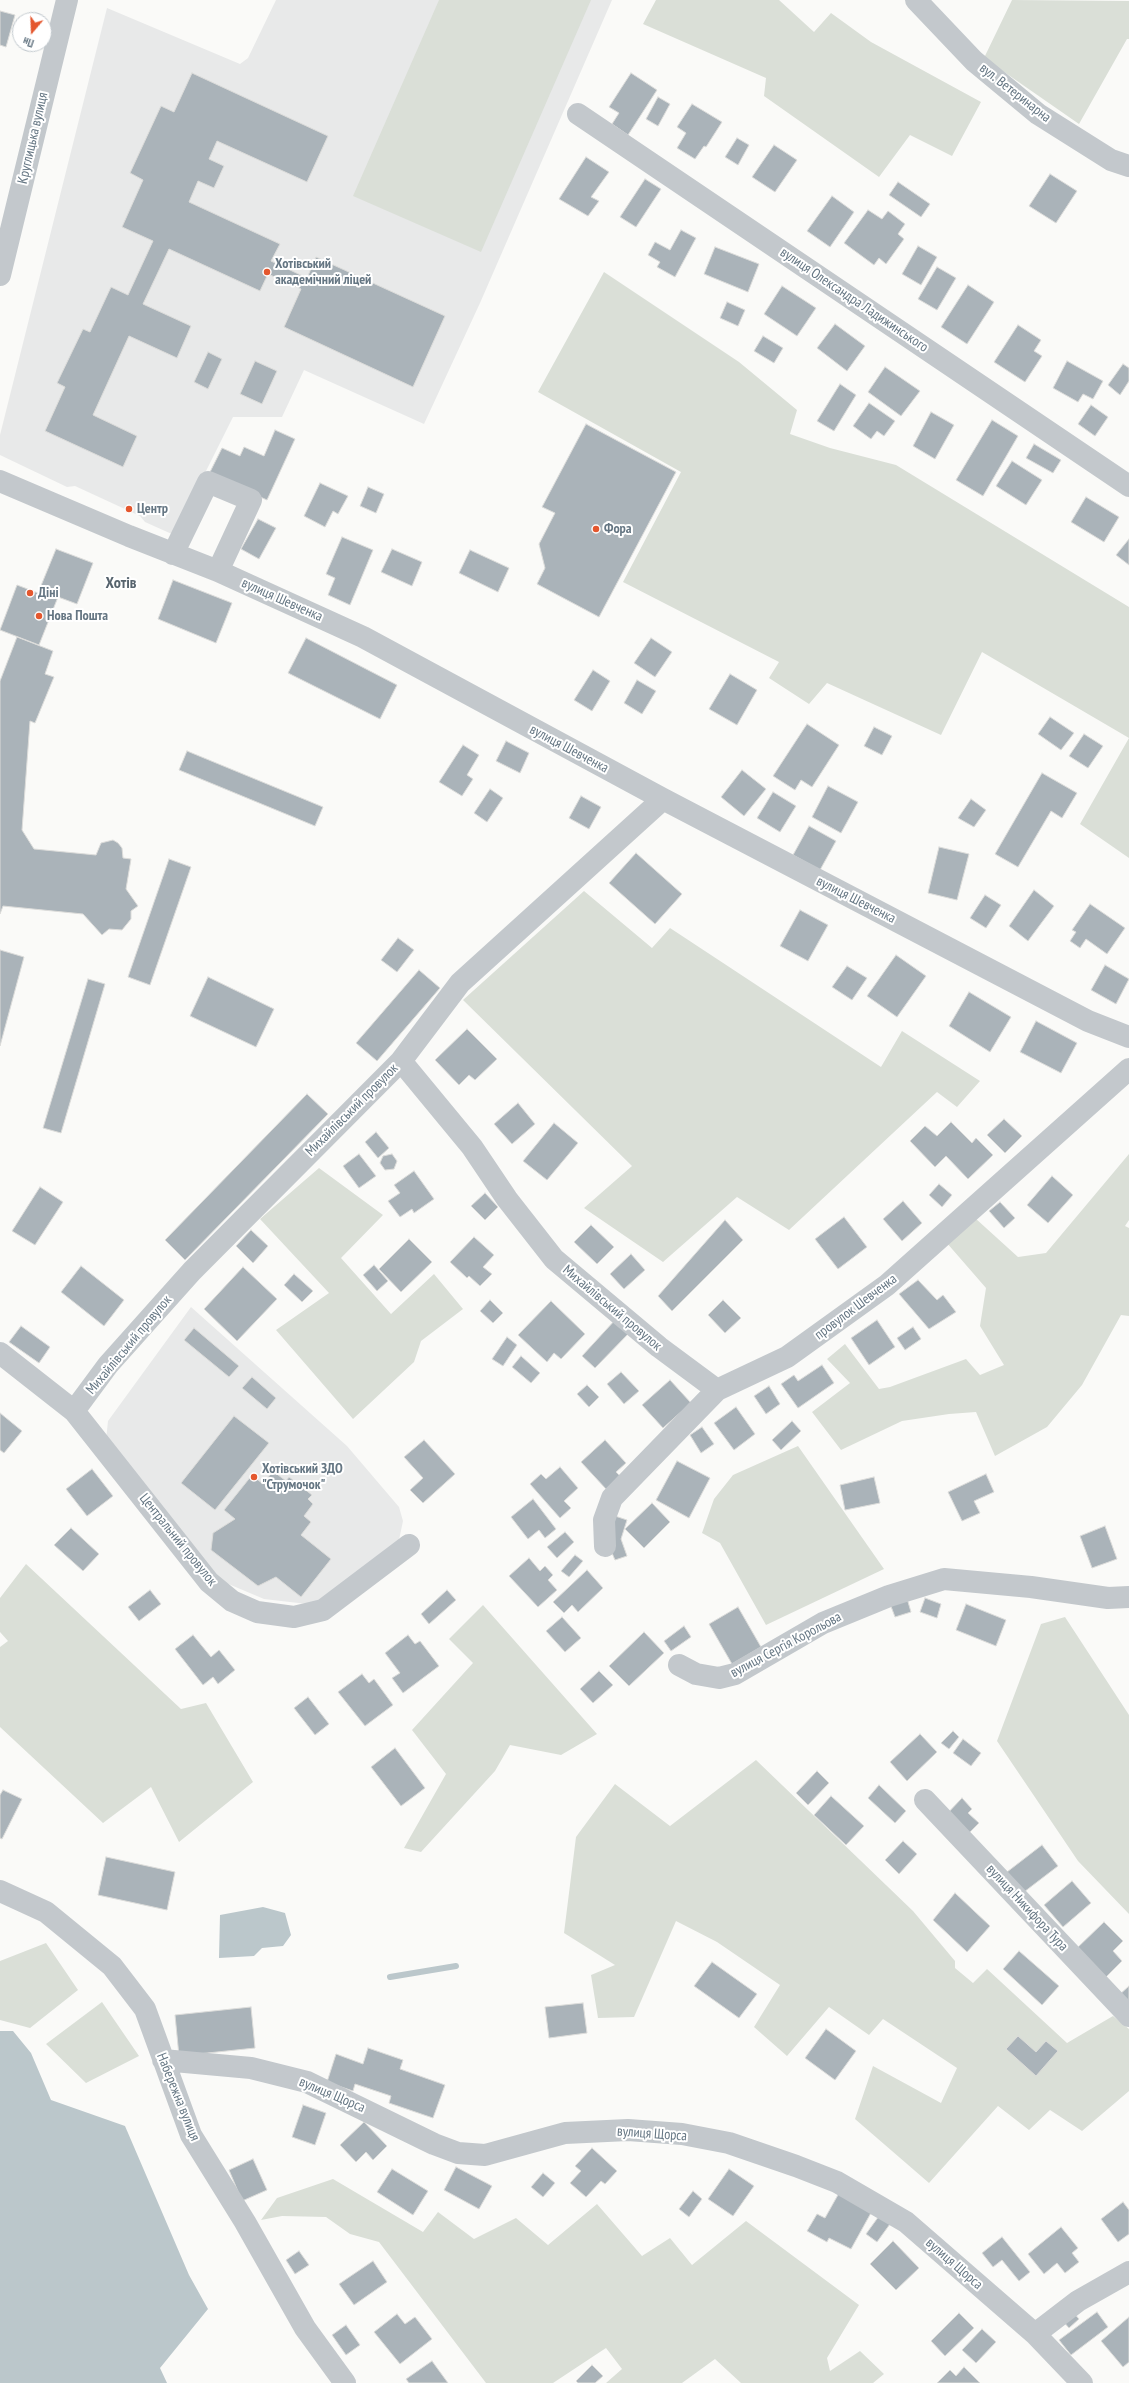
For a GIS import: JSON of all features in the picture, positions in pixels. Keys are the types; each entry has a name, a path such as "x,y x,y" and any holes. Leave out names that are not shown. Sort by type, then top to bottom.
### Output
{"street":[{"name":"Круглицька вулиця","path":"0,276 67,0"},
{"name":"вул. Ветеринарна","path":"916,0 974,61 1038,114 1110,160 1129,166"},
{"name":"вулиця Олександра Ладижинського","path":"578,114 1129,486"},
{"name":"вулиця Шевченка","path":"0,481 173,554 218,571 363,637 663,799 1088,1020 1129,1037"},
{"path":"173,554 208,482 251,500 218,571"},
{"path":"400,1061 460,983 663,799"},
{"name":"Михайлівський провулок","path":"74,1411 108,1365 192,1271 400,1061 472,1147 507,1200 554,1259 659,1347 718,1390"},
{"name":"провулок Шевченка","path":"605,1546 604,1520 612,1498 718,1390 787,1357 887,1285 1129,1069"},
{"name":"Центральний провулок","path":"0,1353 74,1411 209,1582 232,1601 257,1612 294,1617 323,1610 409,1546"},
{"name":"вулиця Сергія Корольова","path":"679,1665 696,1674 719,1678 735,1674 823,1623 889,1596 944,1579 1031,1587 1108,1598 1129,1597"},
{"name":"вулиця Никифора Тура","path":"925,1800 1129,2016"},
{"name":"Набережна вулиця","path":"0,1891 46,1912 112,1966 145,2009 191,2135 245,2222 305,2328 345,2383"},
{"name":"вулиця Щорса","path":"163,2060 251,2068 307,2082 434,2144 458,2152 485,2155 565,2133 628,2130 682,2134 729,2143 837,2182 906,2222 1035,2334 1082,2383"},
{"path":"1035,2334 1078,2301 1129,2272"}],"shaded area":[{"name":"Хотівський академічний ліцей","path":"276,0 612,0 480,303 424,424 304,370 282,417 233,417 174,535 145,522 140,516 75,486 67,487 0,455 0,435 107,8 240,64 248,58"},
{"path":"439,0 591,0 481,252 353,196"},
{"path":"656,0 779,0 814,32 831,13 871,42 981,102 952,156 910,135 879,177 764,96 766,78 643,24"},
{"path":"1012,0 1129,1 1129,39 1127,39 1079,124 984,58"},
{"path":"604,272 739,362 797,410 790,434 830,448 896,465 1129,607 1129,738 982,652 941,735 827,683 809,704 769,678 779,662 623,582 681,472 538,392"},
{"path":"1129,738 1129,858 1080,824"},
{"path":"584,891 652,948 670,928 881,1067 902,1031 980,1081 957,1107 937,1092 789,1230 737,1197 663,1262 584,1208 632,1166 463,1000"},
{"path":"1129,1154 1129,1220 1125,1226 1129,1228 1129,1316 1121,1315 1082,1385 1047,1427 995,1456 976,1412 949,1414 902,1421 841,1450 812,1412 850,1383 827,1359 845,1344 879,1389 890,1387 966,1359 980,1375 1004,1365 980,1326 986,1288 946,1242 975,1218 1018,1257 1046,1253"},
{"path":"319,1168 383,1215 341,1258 391,1314 434,1274 463,1309 421,1341 414,1362 353,1419 276,1330 329,1293 260,1219"},
{"name":"Хотівський ЗДО \"Струмочок\"","path":"191,1307 347,1446 399,1507 403,1521 399,1540 333,1595 307,1604 264,1599 219,1580 106,1440 108,1421"},
{"path":"798,1446 884,1569 766,1625 720,1543 702,1533 714,1499 733,1475"},
{"path":"26,1564 181,1709 206,1703 253,1782 179,1842 151,1787 103,1823 0,1727 0,1647 8,1641 0,1632 0,1598"},
{"path":"483,1605 597,1734 561,1755 510,1745 495,1771 421,1852 404,1848 446,1774 412,1730 473,1663 449,1639"},
{"path":"1065,1617 1129,1715 1129,1914 1078,1861 997,1741 1041,1624"},
{"path":"756,1760 913,1911 955,1961 955,1968 973,1983 987,1969 1067,2043 1113,2016 1129,2029 1129,2091 1082,2131 1050,2110 1029,2130 998,2106 929,2183 855,2119 873,2066 941,2103 957,2068 883,2019 869,2035 829,2007 787,2056 754,2027 780,1985 717,1942 676,1921 634,2017 598,2018 591,1975 615,1965 564,1933 576,1837 615,1784 670,1826"},
{"path":"263,1907 285,1913 291,1935 283,1946 262,1948 254,1956 219,1958 220,1915"},
{"path":"46,1943 78,1990 30,2028 0,2020 0,1961"},
{"path":"102,2002 139,2056 86,2083 46,2044"},
{"path":"0,2031 13,2031 31,2053 51,2100 125,2126 189,2275 208,2309 160,2368 167,2383 0,2383"},
{"path":"333,2179 423,2232 438,2212 474,2239 516,2218 548,2245 597,2204 642,2256 670,2238 692,2265 746,2221 859,2305 827,2358 830,2371 860,2351 884,2374 873,2383 741,2383 715,2359 682,2383 606,2383 622,2369 606,2348 553,2383 486,2383 379,2242 350,2234 326,2217 282,2216 261,2220 277,2198"}],"building":[{"path":"0,11 12,14 12,26 6,47 0,45"},
{"path":"192,73 328,136 307,182 217,141 209,159 224,166 214,188 198,181 189,202 280,244 271,261 307,278 316,257 445,316 413,387 284,327 301,289 268,274 260,291 169,249 143,304 191,326 177,358 129,336 93,415 137,436 123,467 45,431 65,387 57,383 83,329 90,332 111,287 128,295 153,241 122,227 143,180 130,173 161,106 174,112"},
{"path":"631,73 657,90 628,135 612,124 619,113 609,107"},
{"path":"658,97 670,104 658,126 646,119"},
{"path":"692,104 722,122 706,147 704,146 695,159 677,148 686,133 677,127"},
{"path":"737,138 749,145 738,165 725,157"},
{"path":"774,145 797,160 775,192 752,177"},
{"path":"586,157 609,172 591,197 599,201 588,216 559,199"},
{"path":"1050,174 1077,191 1056,223 1029,206"},
{"path":"645,179 661,189 636,227 620,217"},
{"path":"898,182 930,204 921,217 889,195"},
{"path":"832,196 854,212 830,247 807,231"},
{"path":"868,210 882,219 888,211 905,224 898,234 904,239 886,264 879,258 874,265 844,243"},
{"path":"681,230 696,238 675,277 657,267 660,262 648,255 655,242 670,250"},
{"path":"918,246 937,257 921,285 902,274"},
{"path":"715,247 759,264 748,292 704,274"},
{"path":"937,267 956,278 937,310 918,299"},
{"path":"968,285 994,302 967,344 941,327"},
{"path":"782,286 816,308 797,336 764,314"},
{"path":"727,302 745,310 738,326 720,318"},
{"path":"835,324 865,346 847,371 817,348"},
{"path":"1018,325 1041,340 1034,351 1042,356 1025,382 994,362"},
{"path":"763,336 783,348 774,363 754,351"},
{"path":"208,352 222,359 208,389 194,382"},
{"path":"255,361 277,371 262,404 240,394"},
{"path":"1067,361 1103,381 1093,399 1083,394 1078,402 1053,388"},
{"path":"1123,364 1129,368 1129,381 1120,395 1108,385"},
{"path":"885,367 920,391 901,416 868,392"},
{"path":"840,384 856,395 834,431 817,421"},
{"path":"869,403 895,421 884,436 877,431 871,439 853,426"},
{"path":"1091,405 1108,417 1095,436 1078,424"},
{"path":"931,412 954,425 935,459 913,446"},
{"path":"992,420 1018,436 983,496 956,480"},
{"name":"Фора","path":"586,424 676,472 599,617 537,584 545,568 539,544 555,513 542,507"},
{"path":"275,430 295,439 267,500 209,474 222,448 240,456 244,447 264,456"},
{"path":"1034,444 1061,460 1053,473 1026,458"},
{"path":"1012,461 1042,480 1026,505 996,486"},
{"path":"320,483 348,496 338,514 333,511 325,527 304,516"},
{"path":"368,487 384,494 376,513 360,506"},
{"path":"1086,497 1119,517 1104,542 1071,522"},
{"path":"258,519 276,528 259,559 241,549"},
{"path":"342,537 373,550 350,605 328,595 335,578 326,574"},
{"path":"1129,539 1129,565 1116,555"},
{"path":"56,549 93,563 77,604 58,597 39,645 0,630 17,585 38,593"},
{"path":"392,549 422,562 412,586 381,572"},
{"path":"470,550 509,568 498,592 459,573"},
{"path":"173,580 232,603 216,643 158,619"},
{"path":"17,637 53,651 45,674 54,677 35,723 30,721 22,830 34,849 96,855 101,843 113,840 118,843 122,848 123,858 131,859 126,889 138,906 131,911 131,919 122,930 109,929 102,935 83,914 3,906 0,914 0,681"},
{"path":"306,638 397,685 380,719 288,673"},
{"path":"651,638 672,652 655,677 634,663"},
{"path":"593,670 610,681 592,711 574,700"},
{"path":"730,674 757,690 737,725 709,709"},
{"path":"637,680 656,691 642,714 624,703"},
{"path":"1050,717 1074,733 1061,750 1038,734"},
{"path":"807,724 839,745 812,787 801,780 795,790 773,776"},
{"path":"874,727 892,736 882,755 864,746"},
{"path":"1084,734 1103,746 1088,768 1069,756"},
{"path":"506,741 529,753 520,773 496,761"},
{"path":"463,745 479,755 467,775 473,779 462,796 439,782"},
{"path":"187,751 323,807 315,826 179,770"},
{"path":"742,770 766,789 744,816 721,797"},
{"path":"1042,773 1077,793 1062,818 1051,811 1018,867 995,854"},
{"path":"828,786 858,802 841,833 812,817"},
{"path":"490,789 503,798 487,822 474,813"},
{"path":"773,792 796,806 780,832 757,818"},
{"path":"581,796 601,807 589,829 569,818"},
{"path":"971,799 986,810 974,827 958,818"},
{"path":"809,826 836,841 820,870 793,855"},
{"path":"939,847 969,854 957,900 928,893"},
{"path":"636,853 682,894 655,924 609,883"},
{"path":"169,859 191,867 150,985 128,977"},
{"path":"1034,890 1054,906 1028,941 1009,926"},
{"path":"985,895 1001,905 986,928 970,918"},
{"path":"1090,904 1125,928 1107,954 1086,939 1080,948 1070,941 1076,932 1072,930"},
{"path":"800,910 828,925 808,961 780,946"},
{"path":"398,938 414,950 397,972 381,960"},
{"path":"0,950 24,957 0,1046"},
{"path":"896,955 926,976 897,1017 867,996"},
{"path":"1105,965 1129,979 1116,1004 1091,990"},
{"path":"847,966 867,978 852,1000 832,987"},
{"path":"419,970 440,988 377,1061 356,1043"},
{"path":"208,977 274,1009 256,1047 190,1016"},
{"path":"88,979 105,984 61,1133 43,1128"},
{"path":"969,992 1011,1017 990,1052 949,1026"},
{"path":"1036,1021 1077,1043 1061,1073 1020,1052"},
{"path":"467,1029 497,1059 475,1080 469,1075 459,1085 435,1060"},
{"path":"307,1094 328,1114 185,1260 165,1240"},
{"path":"518,1103 535,1124 512,1144 494,1124"},
{"path":"1004,1119 1022,1136 1005,1153 987,1135"},
{"path":"951,1122 972,1143 976,1138 993,1155 968,1179 946,1156 935,1167 910,1141 925,1126 937,1136"},
{"path":"554,1123 578,1143 547,1180 523,1161"},
{"path":"376,1132 389,1148 378,1158 365,1142"},
{"path":"359,1154 376,1176 359,1188 343,1166"},
{"path":"392,1154 397,1161 394,1169 385,1170 380,1163 383,1156"},
{"path":"414,1171 434,1199 414,1213 412,1209 400,1217 388,1201 400,1193 394,1185"},
{"path":"1052,1176 1073,1195 1048,1223 1027,1205"},
{"path":"939,1184 952,1195 942,1207 929,1195"},
{"path":"40,1187 63,1202 35,1245 12,1231"},
{"path":"485,1193 498,1207 485,1220 471,1206"},
{"path":"903,1201 922,1223 902,1241 883,1219"},
{"path":"1000,1202 1015,1218 1004,1228 989,1211"},
{"path":"844,1217 867,1247 838,1269 815,1239"},
{"path":"725,1220 743,1240 672,1311 658,1296"},
{"path":"591,1225 614,1247 597,1264 574,1242"},
{"path":"251,1230 268,1246 253,1263 236,1246"},
{"path":"474,1237 494,1255 483,1267 492,1274 480,1286 469,1276 467,1278 450,1262"},
{"path":"409,1239 432,1262 401,1292 379,1269"},
{"path":"631,1254 645,1270 624,1289 610,1274"},
{"path":"374,1265 388,1281 377,1291 363,1275"},
{"path":"81,1266 124,1300 104,1326 61,1292"},
{"path":"243,1267 277,1299 237,1341 204,1309"},
{"path":"294,1274 313,1291 302,1302 284,1285"},
{"path":"918,1280 937,1300 943,1295 956,1312 929,1329 899,1294"},
{"path":"490,1300 503,1313 493,1323 480,1311"},
{"path":"723,1300 741,1318 725,1333 708,1315"},
{"path":"551,1301 585,1334 561,1359 554,1353 547,1362 518,1335"},
{"path":"616,1319 630,1332 595,1368 582,1356"},
{"path":"877,1320 895,1347 869,1365 851,1338"},
{"path":"21,1326 50,1347 39,1363 9,1342"},
{"path":"913,1327 921,1339 905,1350 897,1338"},
{"path":"194,1328 239,1366 229,1377 184,1340"},
{"path":"507,1337 517,1345 503,1366 492,1359"},
{"path":"521,1356 540,1373 531,1383 512,1367"},
{"path":"822,1365 834,1383 798,1408 781,1384 794,1375 798,1381"},
{"path":"621,1372 639,1391 624,1404 607,1384"},
{"path":"252,1377 276,1398 267,1409 242,1388"},
{"path":"670,1380 691,1403 663,1428 642,1405"},
{"path":"587,1385 599,1397 589,1407 577,1394"},
{"path":"769,1386 780,1404 766,1414 754,1396"},
{"path":"736,1407 755,1434 734,1450 714,1423"},
{"path":"0,1413 22,1431 4,1453 0,1450"},
{"path":"234,1416 269,1443 215,1510 181,1483"},
{"path":"792,1421 801,1431 781,1450 772,1440"},
{"path":"702,1427 714,1444 701,1453 690,1435"},
{"path":"424,1440 455,1474 423,1503 410,1490 423,1478 404,1457"},
{"path":"605,1440 626,1463 616,1472 620,1476 606,1489 581,1462"},
{"path":"677,1461 710,1478 689,1518 656,1500"},
{"path":"560,1467 578,1488 564,1501 571,1508 560,1518 530,1484 541,1474 546,1479"},
{"path":"92,1469 113,1496 87,1516 66,1489"},
{"path":"273,1471 286,1481 289,1477 312,1495 308,1499 313,1504 304,1516 311,1522 301,1535 331,1559 301,1597 276,1577 258,1586 211,1550 213,1533 235,1519 224,1510 252,1475 263,1484"},
{"path":"986,1474 994,1492 974,1501 980,1513 962,1521 948,1492"},
{"path":"874,1477 880,1503 845,1510 840,1485"},
{"path":"533,1499 556,1529 545,1538 539,1530 528,1539 511,1517"},
{"path":"652,1503 670,1522 644,1548 625,1529"},
{"path":"612,1515 627,1520 621,1539 627,1556 615,1560 609,1546"},
{"path":"1105,1526 1117,1559 1092,1568 1080,1536"},
{"path":"71,1528 99,1554 83,1571 54,1545"},
{"path":"565,1532 574,1542 557,1558 547,1547"},
{"path":"575,1555 583,1561 569,1577 561,1571"},
{"path":"529,1558 540,1571 545,1566 553,1575 548,1580 557,1590 538,1607 509,1576"},
{"path":"587,1570 603,1588 578,1612 572,1605 564,1613 553,1602"},
{"path":"150,1590 161,1604 139,1621 128,1607"},
{"path":"447,1590 456,1600 429,1624 421,1614"},
{"path":"906,1595 911,1612 895,1617 889,1601"},
{"path":"925,1598 941,1604 937,1618 920,1612"},
{"path":"966,1604 1006,1620 996,1646 956,1630"},
{"path":"738,1607 761,1647 732,1664 709,1624"},
{"path":"562,1617 581,1638 565,1652 546,1631"},
{"path":"684,1626 691,1637 671,1651 664,1641"},
{"path":"644,1632 664,1653 629,1686 609,1666"},
{"path":"193,1635 211,1657 219,1650 235,1670 218,1684 213,1677 203,1685 175,1649"},
{"path":"408,1635 415,1644 420,1641 439,1666 403,1693 392,1678 400,1673 385,1653"},
{"path":"599,1671 613,1685 593,1703 580,1689"},
{"path":"362,1674 369,1683 374,1679 393,1705 365,1726 338,1692"},
{"path":"308,1697 329,1724 315,1735 294,1708"},
{"path":"953,1731 959,1737 949,1749 941,1743"},
{"path":"920,1734 937,1752 907,1781 890,1762"},
{"path":"963,1739 981,1753 971,1766 953,1753"},
{"path":"395,1748 425,1788 401,1806 371,1767"},
{"path":"817,1771 829,1783 808,1805 796,1793"},
{"path":"879,1785 906,1811 895,1823 868,1798"},
{"path":"3,1790 22,1799 2,1839 0,1838 0,1795"},
{"path":"831,1796 864,1826 846,1845 814,1815"},
{"path":"962,1798 972,1809 968,1813 979,1823 964,1838 944,1817"},
{"path":"903,1841 917,1854 899,1874 885,1860"},
{"path":"1042,1845 1058,1866 1024,1892 1007,1872"},
{"path":"106,1857 175,1872 167,1910 98,1895"},
{"path":"1072,1881 1091,1903 1063,1927 1044,1905"},
{"path":"955,1893 990,1926 967,1952 933,1920"},
{"path":"1104,1922 1123,1941 1113,1951 1122,1961 1102,1981 1075,1950"},
{"path":"1019,1951 1059,1986 1042,2005 1003,1969"},
{"path":"712,1962 757,1994 739,2018 694,1986"},
{"path":"1129,1986 1129,2008 1118,1996"},
{"path":"583,2003 587,2033 549,2038 545,2007"},
{"path":"251,2007 255,2048 179,2056 175,2015"},
{"path":"826,2029 856,2051 835,2080 805,2058"},
{"path":"1018,2036 1036,2052 1046,2041 1058,2051 1036,2076 1006,2049"},
{"path":"368,2048 403,2060 400,2069 445,2085 433,2118 389,2103 391,2096 355,2084 353,2091 327,2082 336,2054 363,2064"},
{"path":"303,2105 326,2113 315,2145 292,2137"},
{"path":"364,2122 387,2146 373,2160 366,2152 356,2162 340,2145"},
{"path":"592,2148 617,2171 605,2184 601,2181 586,2197 570,2183 581,2171 575,2166"},
{"path":"253,2159 267,2190 242,2201 229,2170"},
{"path":"456,2167 492,2186 479,2209 444,2190"},
{"path":"392,2169 428,2191 413,2215 377,2192"},
{"path":"729,2169 754,2186 733,2216 708,2199"},
{"path":"543,2173 555,2183 543,2197 531,2187"},
{"path":"693,2191 702,2199 689,2217 679,2209"},
{"path":"839,2193 872,2211 851,2249 829,2238 827,2242 807,2231 817,2214 825,2218"},
{"path":"1123,2202 1129,2210 1129,2234 1118,2242 1101,2219"},
{"path":"879,2216 890,2224 877,2242 866,2234"},
{"path":"1061,2227 1078,2248 1072,2253 1079,2262 1065,2273 1057,2263 1044,2274 1028,2254"},
{"path":"1002,2237 1030,2272 1019,2281 1002,2260 993,2267 982,2253"},
{"path":"893,2241 919,2268 896,2290 870,2264"},
{"path":"299,2251 309,2265 295,2274 286,2260"},
{"path":"373,2261 387,2282 354,2305 339,2284"},
{"path":"1072,2311 1079,2319 1069,2328 1062,2320"},
{"path":"1097,2312 1108,2327 1071,2355 1059,2340"},
{"path":"959,2313 974,2328 945,2356 931,2341"},
{"path":"397,2314 405,2324 415,2317 432,2339 400,2364 374,2332"},
{"path":"1129,2317 1129,2362 1123,2367 1101,2341"},
{"path":"346,2325 360,2345 346,2355 332,2335"},
{"path":"982,2329 996,2342 976,2363 962,2350"},
{"path":"432,2361 448,2383 409,2383 406,2379"},
{"path":"592,2365 603,2376 595,2383 578,2383 576,2381"},
{"path":"964,2367 980,2383 937,2383 950,2370 956,2376"}],"waterway":[{"path":"390,1977 456,1966"}],"place":[{"name":"Хотівський академічний ліцей","path":"267,272"},
{"name":"Центр","path":"129,509"},
{"name":"Фора","path":"596,529"},
{"name":"Діні","path":"30,593"},
{"name":"Нова Пошта","path":"39,616"},
{"name":"Хотівський ЗДО \"Струмочок\"","path":"254,1477"}],"district":[{"name":"Хотів","path":"121,583"}]}
